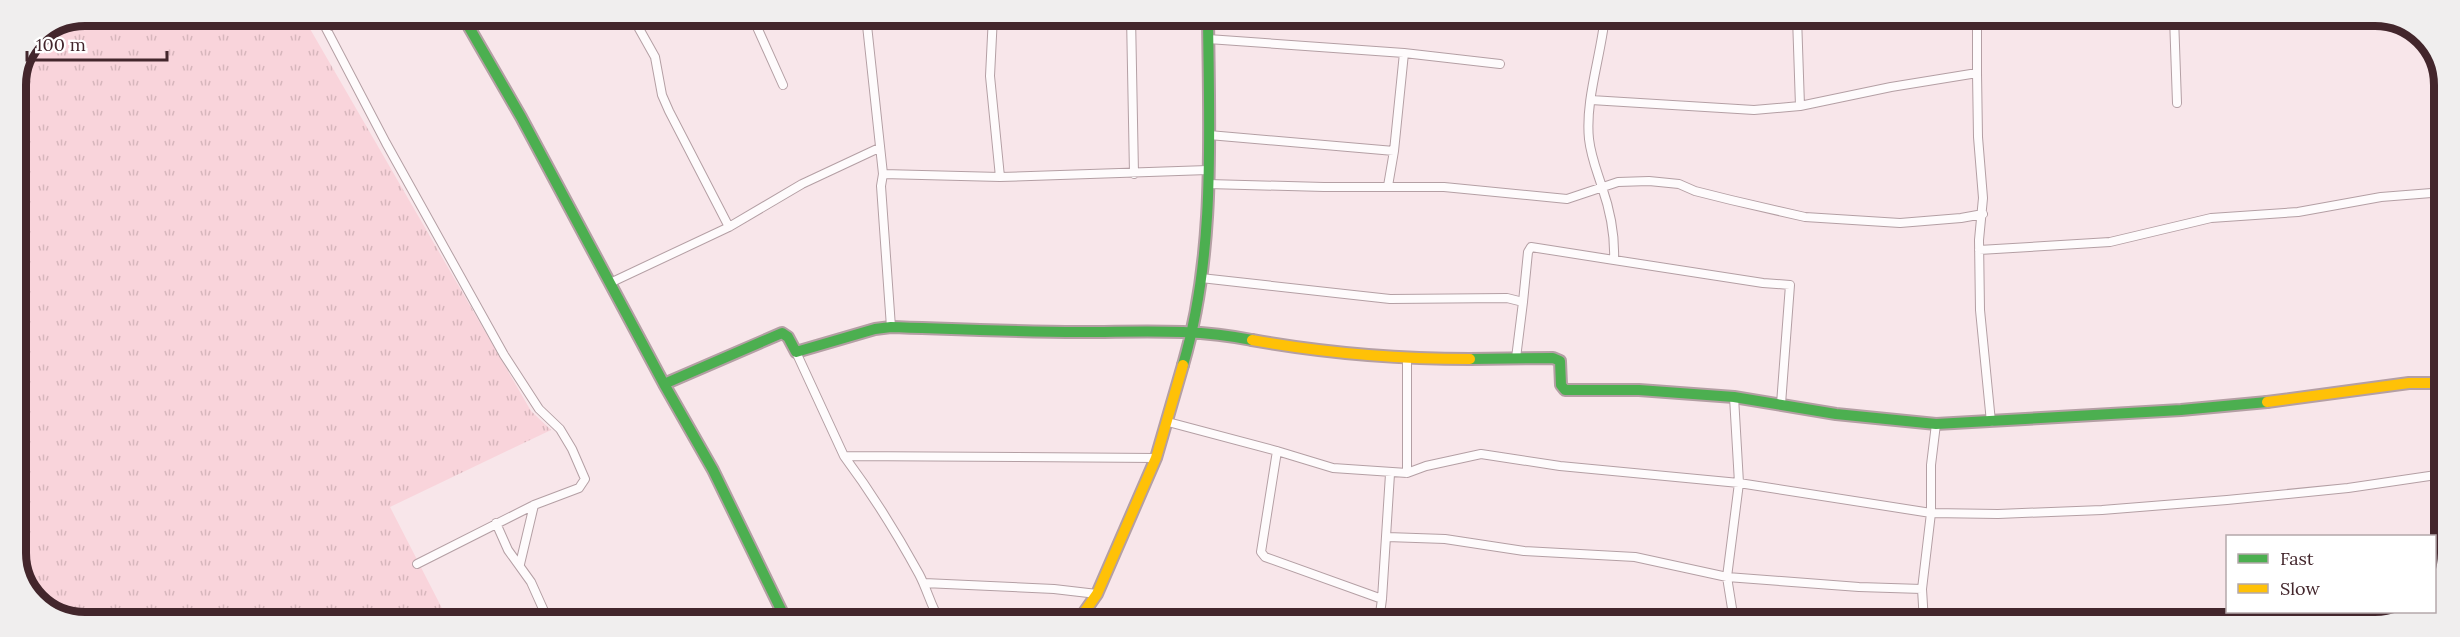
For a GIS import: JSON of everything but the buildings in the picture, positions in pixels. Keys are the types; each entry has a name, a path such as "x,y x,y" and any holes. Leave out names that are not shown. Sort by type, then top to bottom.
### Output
{"street":[{"path":"331,26 327,28 386,143 504,355 539,409 560,429 585,479 579,489 534,505 417,564"},
{"path":"468,26 521,117 664,384 713,470 782,612"},
{"path":"638,26 656,57 662,95 669,111 729,227"},
{"path":"756,26 783,85"},
{"path":"867,26 883,174 881,186 891,327"},
{"path":"992,26 990,76 1000,177"},
{"path":"1131,26 1134,174"},
{"path":"1084,612 1097,594 1156,458 1192,332 1206,240 1209,135 1208,26"},
{"path":"1604,26 1591,100 1588,135 1590,151 1602,188 1614,243 1614,260"},
{"path":"1797,26 1800,106"},
{"path":"1977,26 1978,137 1983,214 1979,250 1980,310 1991,422"},
{"path":"2174,26 2177,103"},
{"path":"1208,39 1404,53 1500,64"},
{"path":"1388,186 1404,53"},
{"path":"1591,100 1755,111 1800,106 1899,85 1977,73"},
{"path":"1209,135 1394,151"},
{"path":"610,283 729,227 802,184 879,148"},
{"path":"883,174 1000,177 1208,170"},
{"path":"1208,184 1323,188 1388,186 1444,188 1568,199 1618,182 1670,183 1805,217 1900,222 1961,218 1983,214"},
{"path":"1979,250 2110,242 2211,218 2298,212 2380,197 2434,193"},
{"path":"1516,358 1528,252 1531,247 1763,283 1790,285 1781,404"},
{"path":"1201,278 1319,293 1390,299 1508,298 1523,302"},
{"path":"796,352 875,329 891,327 1077,332 1174,330 1222,334 1307,350 1407,359 1558,359 1561,365 1561,385 1565,390 1639,390 1734,397 1836,414 1936,424 2181,410 2409,383 2434,383"},
{"path":"664,384 782,333 788,337 844,456 879,503 924,583 936,612"},
{"path":"1407,359 1407,473"},
{"path":"1733,612 1727,577 1739,483 1734,397"},
{"path":"1168,422 1333,468 1390,474 1407,473 1426,466 1481,454 1560,465 1739,483 1931,513 1998,514 2173,504 2348,488 2434,475"},
{"path":"1923,612 1922,589 1931,513 1931,465 1936,424"},
{"path":"1277,451 1261,552 1265,557 1382,599"},
{"path":"844,456 1156,458"},
{"path":"1380,612 1390,474"},
{"path":"520,564 534,505"},
{"path":"496,523 508,550 531,582 544,612"},
{"path":"1387,537 1445,539 1524,551 1635,557 1727,577 1859,587 1922,589"},
{"path":"924,583 1054,589 1097,594"}],"green space":[{"path":"84,26 308,26 531,411 551,430 390,507 444,612 84,612 55,604 40,592 30,575 26,557 26,84 30,62 35,52 52,35 62,30"}],"traffic: fast":[{"path":"468,26 521,117 664,384 713,470 782,612"},
{"path":"1183,365 1194,323 1206,236 1209,148 1208,26"},
{"path":"664,384 782,333 788,337 796,352 875,329 891,327 1032,332 1187,332 1252,340"},
{"path":"1470,359 1553,358 1560,361 1561,385 1565,390 1639,390 1734,397 1836,414 1936,424 2181,410 2267,402"}],"traffic: slow":[{"path":"1252,340 1361,354 1470,359"},
{"path":"1084,612 1097,594 1156,458 1183,365"},
{"path":"2267,402 2409,383 2434,383"}]}
